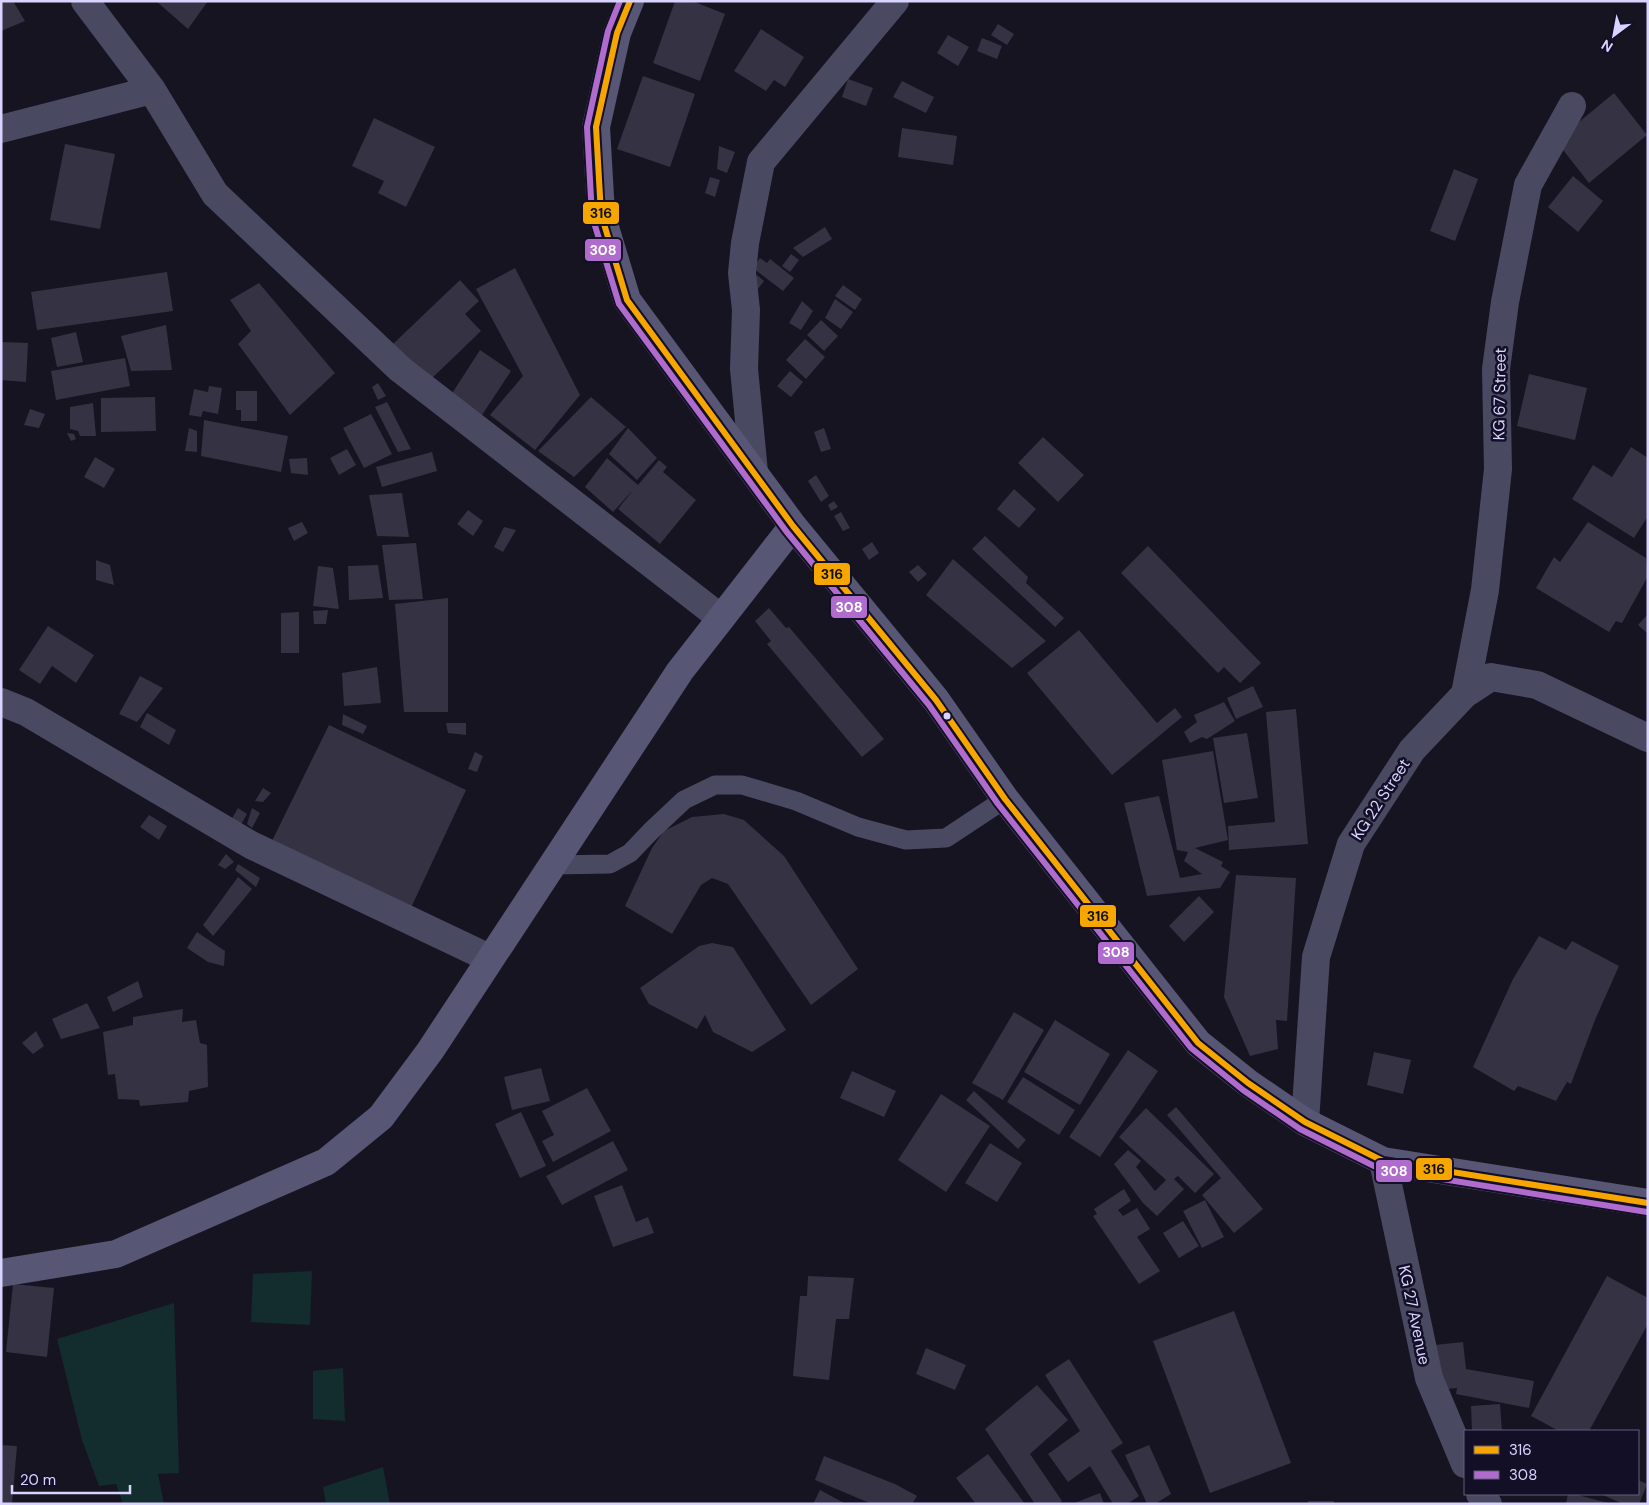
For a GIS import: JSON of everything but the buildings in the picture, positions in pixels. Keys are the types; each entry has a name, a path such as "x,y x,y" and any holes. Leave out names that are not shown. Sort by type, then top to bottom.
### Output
{"main road":[{"path":"630,1 617,33 596,127 601,214 627,300 793,526 936,700 1005,799 1198,1043 1248,1083 1305,1122 1382,1161 1648,1203"},
{"path":"1,1273 116,1254 326,1162 381,1116 430,1052 489,958 553,865 680,671 793,526"}],"street":[{"path":"85,1 152,90 215,194 400,369 720,618"},
{"path":"754,472 744,369 746,310 742,273 745,244 761,162 895,1"},
{"path":"1,129 152,90"},
{"name":"KG 67 Street","path":"1465,694 1485,590 1498,469 1496,369 1505,302 1528,185 1572,106"},
{"name":"KG 22 Street","path":"1305,1122 1316,957 1351,844 1412,750 1465,694 1491,677 1537,685 1648,738"},
{"path":"1,702 26,712 251,845 489,958"},
{"name":"KG 27 Avenue","path":"1382,1161 1429,1378 1464,1462"}],"lane":[{"path":"553,865 610,864 630,853 684,800 715,785 742,785 796,801 858,828 906,840 946,838 1005,799"}],"green space":[{"path":"312,1271 310,1325 251,1322 253,1274"},
{"path":"174,1303 179,1473 158,1474 164,1504 123,1504 116,1484 99,1486 82,1440 57,1339"},
{"path":"343,1368 345,1421 313,1419 313,1371"},
{"path":"383,1467 390,1504 326,1504 323,1487"}],"transit line":[{"name":"308","path":"620,1 608,31 587,127 592,216 619,304 786,531 929,705 998,804 1191,1048 1243,1090 1300,1129 1380,1169 1647,1212"},
{"name":"316","path":"630,1 617,33 596,127 601,214 627,300 793,526 936,700 1005,799 1198,1043 1248,1083 1305,1122 1383,1161 1648,1203"}]}
